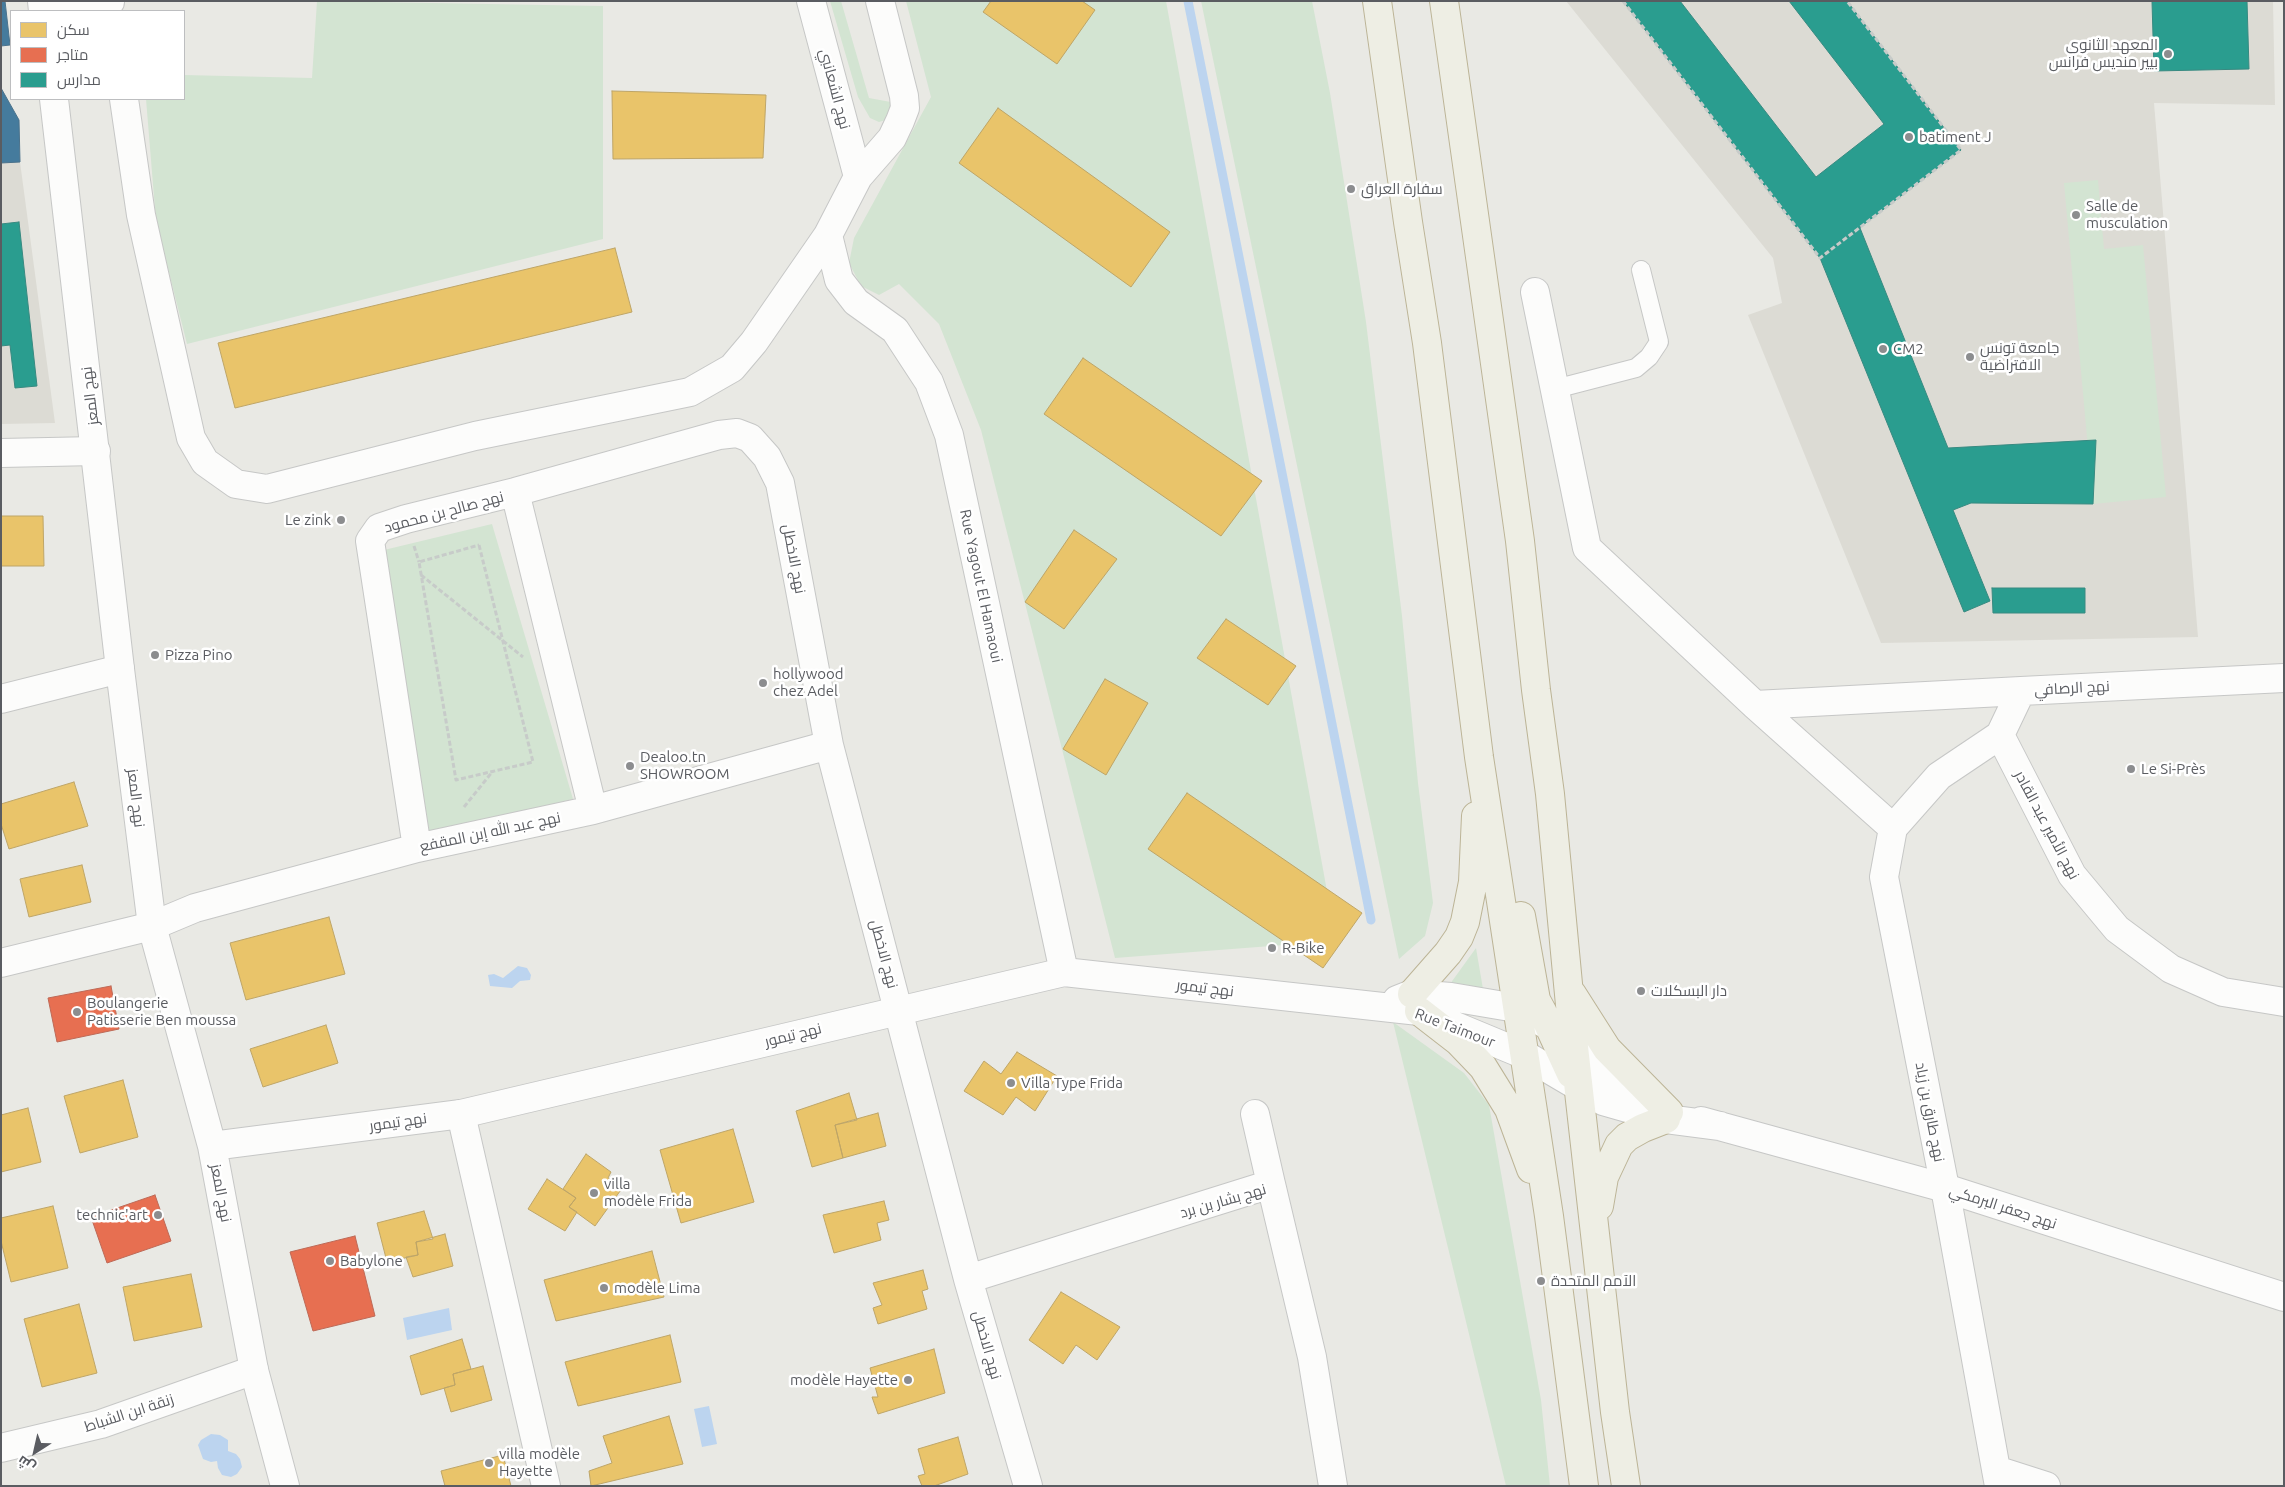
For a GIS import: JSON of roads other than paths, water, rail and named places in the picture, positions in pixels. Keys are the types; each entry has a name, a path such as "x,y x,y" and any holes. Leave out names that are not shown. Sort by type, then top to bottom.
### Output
{"highway":[{"path":"1377,1 1406,213 1427,343 1464,623 1479,757 1549,1216 1584,1486"},
{"path":"1444,1 1520,541 1536,690 1550,794 1574,1047 1567,1099 1589,1292 1615,1412"},
{"path":"1464,623 1483,685 1536,1000 1544,1013 1570,1084 1595,1230 1615,1412 1626,1486"},
{"path":"1479,757 1473,882 1465,922 1459,936 1416,1003 1460,1042 1483,1067 1508,1109 1549,1216"},
{"path":"1570,991 1607,1048 1667,1116 1627,1137 1619,1145 1604,1177 1595,1230"},
{"path":"1516,1008 1570,1084"}],"street":[{"name":"نهج الشعانبي","path":"811,1 858,177"},
{"path":"124,100 140,215 191,438 205,462 236,484 266,488 475,436 690,392 732,368 754,342 828,235 858,177 892,138 905,108 904,96 880,1"},
{"path":"42,7 111,5"},
{"name":"نهج المعز","path":"54,100 120,669 152,926 212,1146 254,1370 285,1486"},
{"name":"Rue Yagout El Hamaoui","path":"828,235 839,280 856,302 895,330 928,382 949,435 1064,972"},
{"path":"1535,292 1587,548 1755,704 1893,828 1939,776 2000,735"},
{"name":"نهج صالح بن محمود","path":"417,848 370,541 379,528 406,519 515,492 719,435 737,433"},
{"name":"نهج الاخطل","path":"737,433 750,438 768,457 780,483 829,745 968,1279 1028,1486"},
{"path":"1,453 96,451"},
{"path":"515,492 594,810"},
{"path":"1,699 120,669"},
{"name":"نهج الرصافي","path":"2000,735 2021,691 2284,678"},
{"path":"1755,704 2021,691"},
{"name":"نهج الأمير عبد القادر","path":"2000,735 2072,875 2118,929 2171,969 2223,992 2284,1002"},
{"name":"نهج عبد الله إبن المقفع","path":"1,963 152,926 194,908 417,848 594,810 829,745"},
{"name":"نهج طارق بن زياد","path":"1893,828 1884,877 1945,1188 1997,1478"},
{"name":"نهج تيمور","path":"212,1146 461,1114 899,1009 1064,972 1376,1008"},
{"name":"Rue Taimour","path":"1376,1008 1451,997 1516,1008 1548,1026"},
{"name":"Rue Taimour","path":"1416,1003 1525,1055 1570,1084"},
{"name":"نهج جعفر البرمكي","path":"1548,1026 1574,1047 1596,1072 1628,1097 1667,1116"},
{"name":"نهج جعفر البرمكي","path":"1570,1084 1603,1102 1720,1126 1945,1188 2284,1297"},
{"path":"461,1114 546,1486"},
{"path":"1255,1114 1271,1184"},
{"name":"نهج بشار بن برد","path":"968,1279 1271,1184 1312,1357 1333,1486"},
{"name":"زنقة ابن الشباط","path":"2,1443 102,1424 254,1370"},
{"path":"1997,1478 2046,1486"}],"lane":[{"path":"1555,389 1636,368 1649,357 1659,342 1641,270"}],"water":[{"path":"518,966 527,968 531,975 530,980 520,981 512,988 490,986 488,975 494,974 503,978"},
{"path":"449,1308 452,1330 407,1340 403,1318"},
{"path":"709,1406 717,1444 702,1447 694,1409"},
{"path":"211,1434 220,1435 228,1440 228,1451 236,1454 240,1459 242,1467 237,1474 231,1477 222,1475 217,1461 211,1462 203,1459 198,1445 201,1440"}],"waterway":[{"path":"1188,1 1371,920"}],"place":[{"name":"المعهد الثانوي بيير منديس فرانس","path":"2168,54"},
{"name":"batiment J","path":"1909,137"},
{"name":"سفارة العراق","path":"1351,189"},
{"name":"Salle de musculation","path":"2076,215"},
{"name":"CM2","path":"1883,349"},
{"name":"جامعة تونس الافتراضية","path":"1970,357"},
{"name":"Le zink","path":"341,520"},
{"name":"Pizza Pino","path":"155,655"},
{"name":"hollywood chez Adel","path":"763,683"},
{"name":"Dealoo.tn SHOWROOM","path":"630,766"},
{"name":"Le Si-Près","path":"2131,769"},
{"name":"R-Bike","path":"1272,948"},
{"name":"دار البسكلات","path":"1641,991"},
{"name":"Boulangerie Patisserie Ben moussa","path":"77,1012"},
{"name":"Villa Type Frida","path":"1011,1083"},
{"name":"villa modèle Frida","path":"594,1193"},
{"name":"technic'art","path":"158,1215"},
{"name":"Babylone","path":"330,1261"},
{"name":"الآمم المتحدة","path":"1541,1281"},
{"name":"modèle Lima","path":"604,1288"},
{"name":"modèle Hayette","path":"908,1380"},
{"name":"villa modèle Hayette","path":"489,1463"}]}
